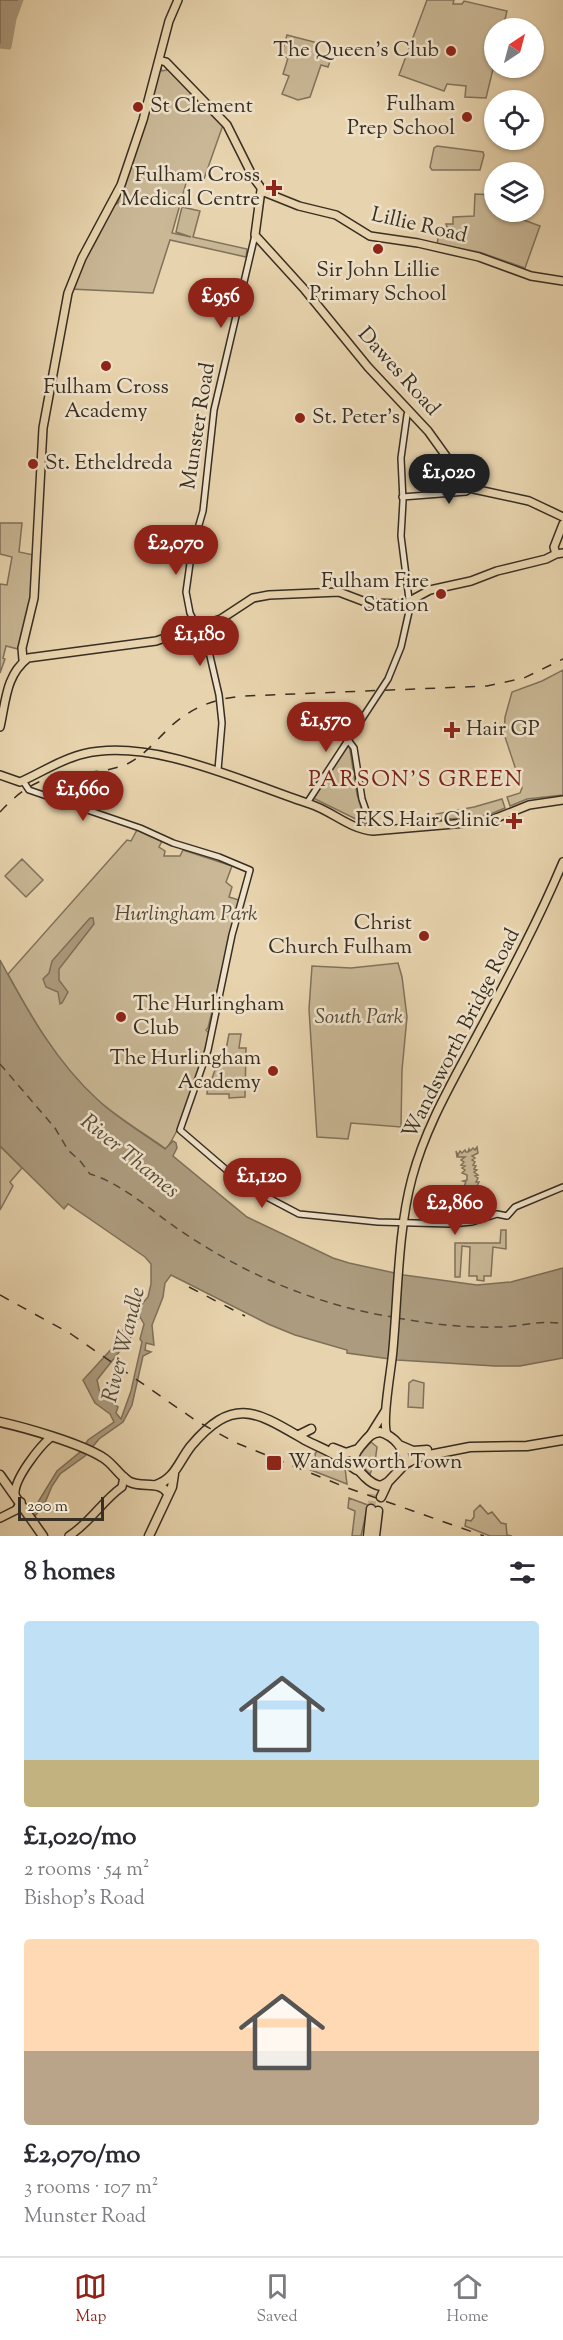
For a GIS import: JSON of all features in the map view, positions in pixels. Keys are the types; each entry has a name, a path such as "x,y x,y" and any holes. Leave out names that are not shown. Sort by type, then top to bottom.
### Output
{"highway":[{"path":"149,1536 184,1455 206,1429 216,1421 232,1414 252,1414 336,1455 380,1486 388,1482"},
{"path":"0,1422 86,1450 112,1463 124,1477 135,1484 158,1486 170,1490"},
{"path":"299,1435 311,1429"},
{"path":"357,1470 354,1460 358,1449 370,1436 378,1432 387,1434 399,1445 405,1453 405,1464"},
{"path":"299,1435 305,1434 345,1453 358,1449"},
{"path":"399,1445 415,1451 463,1445 527,1446 563,1440"},
{"path":"368,1479 377,1496 405,1464 419,1457 478,1446"},
{"path":"158,1486 174,1474"},
{"path":"0,1475 15,1494 18,1506 30,1517 43,1536"},
{"path":"368,1536 375,1514 377,1536"}],"main road":[{"path":"0,727 10,683 24,658 22,648 34,598 43,428 68,293 87,249 121,185 141,129 169,21 178,0"},
{"path":"159,60 166,62 227,125 261,190"},
{"name":"Munster Road","path":"255,235 261,190"},
{"name":"Lillie Road","path":"261,190 299,206 336,215 370,236 479,256 531,276 563,281"},
{"name":"Dawes Road","path":"255,235 305,290 368,367 409,410 444,452 470,489"},
{"path":"470,489 529,501 563,517"},
{"path":"24,658 150,643 225,617 253,598 269,595 339,592 372,604 409,603 426,591 435,588 471,580 559,554 554,547 563,524"},
{"path":"0,775 15,781 23,781 74,757 91,753 138,753 177,759 218,770 307,803 354,827 372,831 489,821 529,805 563,800"},
{"name":"Wandsworth Bridge Road","path":"386,1409 392,1370 405,1222 412,1178 430,1126 518,960 563,862"},
{"path":"386,1409 387,1434"},
{"path":"370,1436 386,1409"},
{"path":"15,1494 14,1489 25,1468 51,1437"},
{"path":"69,1536 87,1524 122,1487 124,1477"},
{"path":"0,1518 18,1506"}],"street":[{"name":"Munster Road","path":"218,770 222,738 221,712 207,643 199,627 193,621 186,601 187,574 194,539 203,511 214,410 255,235"},
{"path":"307,803 392,672 400,654 409,603 401,536 401,458 409,410"},
{"path":"402,497 466,492 470,489"},
{"path":"348,740 354,748 362,799 372,831"},
{"path":"23,781 29,790 140,828 172,843 248,869 250,873 232,935 208,1050 180,1130 244,1185 299,1214 343,1220 462,1224 497,1214 507,1216 515,1207 563,1188"}],"green space":[{"name":"The Queen’s Club","path":"427,0 454,0 453,4 462,4 464,1 507,11 505,18 484,18 484,78 491,78 488,90 484,90 484,98 465,97 466,86 447,84 444,91 399,75"},
{"path":"287,35 318,43 315,53 331,58 328,67 321,65 310,97 298,100 282,94 289,76 283,74 288,58 281,55"},
{"path":"166,66 223,125 204,179 188,176 172,233 191,237 176,232 182,207 200,211 193,237 247,249 246,257 170,240 153,293 71,289 113,206 118,203 138,146 160,70 161,68 162,71 167,70"},
{"path":"437,146 483,152 480,170 432,170 430,167 434,148"},
{"path":"475,194 484,194 484,222 529,222 540,226 525,268 479,252 437,244 439,234 449,232 446,224 453,224 453,217 474,216"},
{"path":"0,523 22,523 19,552 34,555 31,600 18,649 6,646 3,658 5,659 0,673 0,584 7,585 12,557 0,554"},
{"path":"563,670 563,795 527,799 510,806 507,797 520,793 522,788 504,734 505,717 512,692"},
{"path":"349,744 357,794 366,824 313,798"},
{"path":"502,799 505,808 486,816 436,820 436,814"},
{"name":"The Hurlingham Club","path":"137,830 162,841 159,847 165,851 164,856 180,856 183,850 232,866 226,882 232,887 229,897 239,900 206,1030 209,1033 202,1060 192,1094 179,1126 166,1149 112,1112 82,1085 47,1040 8,974 127,840 131,841"},
{"path":"22,859 43,880 26,897 5,876"},
{"name":"South Park","path":"398,963 407,1017 402,1070 401,1127 351,1123 348,1139 317,1137 309,1009 312,966 351,968"},
{"path":"229,1034 241,1034 239,1048 246,1048 245,1097 229,1098 229,1094 207,1094 208,1080 211,1081 219,1059 224,1060"},
{"path":"0,1146 22,1168 10,1182 13,1186 0,1210"},
{"path":"477,1147 478,1153 472,1156 475,1158 472,1160 475,1162 473,1165 476,1166 474,1169 477,1170 474,1172 478,1175 475,1176 478,1178 476,1182 479,1182 477,1190 480,1191 478,1194 481,1194 479,1198 482,1199 479,1202 482,1204 480,1205 484,1205 484,1211 480,1208 480,1212 476,1211 475,1214 474,1211 472,1215 468,1213 468,1216 464,1214 463,1217 463,1211 471,1207 466,1206 470,1204 466,1202 470,1201 465,1198 468,1195 464,1190 467,1187 464,1186 466,1182 463,1181 467,1180 467,1175 462,1173 465,1170 462,1168 465,1166 461,1165 464,1162 461,1160 465,1157 457,1157 456,1151 458,1155 460,1151 468,1152 469,1149 470,1151 473,1148 475,1150"},
{"path":"501,1230 506,1230 506,1249 493,1247 491,1276 484,1276 484,1281 477,1280 477,1276 469,1276 470,1247 462,1246 460,1277 455,1277 455,1243 500,1243"},
{"path":"413,1380 424,1383 423,1408 408,1407 409,1383"},
{"path":"371,1442 377,1447 375,1462 370,1474 361,1465 359,1458"},
{"path":"317,1451 324,1453 345,1468 347,1484 311,1470 317,1466 315,1454"},
{"path":"349,1498 368,1505 361,1536 352,1536 355,1511 348,1508"},
{"path":"480,1505 488,1514 492,1512 501,1523 506,1524 507,1535 512,1536 490,1536 465,1526 466,1520 471,1521 474,1511"}],"water":[{"path":"0,0 21,0 14,19 9,47 0,46"},
{"path":"90,918 93,918 94,924 59,969 59,980 68,992 60,1004 58,992 46,987 43,979 49,973 52,961"},
{"name":"River Thames","path":"0,960 43,1034 68,1069 83,1085 114,1113 165,1149 173,1141 176,1143 177,1148 173,1156 247,1217 333,1258 404,1275 477,1285 511,1282 563,1268 563,1358 520,1366 495,1366 397,1360 347,1353 347,1350 295,1335 268,1324 171,1275 165,1283 163,1297 152,1325 154,1345 146,1343 145,1350 151,1352 143,1356 132,1405 123,1422 99,1439 85,1456 60,1474 44,1505 35,1516 32,1512 57,1471 80,1452 88,1440 114,1422 110,1414 95,1403 83,1380 115,1345 129,1319 148,1297 151,1284 151,1264 145,1257 68,1204 64,1209 0,1146","holes":["140,1317 144,1324 131,1391 121,1419 116,1413 118,1407 100,1393 97,1380 131,1337 135,1322"]}],"waterway":[{"path":"0,46 9,47 14,19 21,0"}],"ferry route":[{"path":"0,1064 55,1128 68,1150 90,1174 116,1185 190,1237 262,1277 339,1305 393,1317"},
{"path":"397,1318 473,1327 507,1327 547,1322 563,1324"}],"tunnel":[{"path":"371,1509 373,1494"}],"railway":[{"path":"0,812 16,796 43,780 75,773 96,772 129,763 175,722 193,710 223,699 245,696 487,686 524,678 563,659"},
{"path":"189,1287 245,1316"},
{"path":"0,1295 71,1334 195,1420 234,1442 345,1487 484,1536"}],"place":[{"name":"The Queen’s Club","path":"451,51"},
{"name":"St Clement","path":"138,107"},
{"name":"Fulham Prep School","path":"467,117"},
{"name":"Fulham Cross Medical Centre","path":"274,188"},
{"name":"Sir John Lillie Primary School","path":"378,249"},
{"name":"Fulham Cross Academy","path":"106,366"},
{"name":"St. Peter's","path":"300,418"},
{"name":"St. Etheldreda","path":"33,464"},
{"name":"Fulham Fire Station","path":"441,594"},
{"name":"Hair GP","path":"452,730"},
{"name":"FKS Hair Clinic","path":"514,821"},
{"name":"Christ Church Fulham","path":"424,936"},
{"name":"The Hurlingham Club","path":"121,1017"},
{"name":"The Hurlingham Academy","path":"273,1071"},
{"name":"Wandsworth Town","path":"274,1463"}],"district":[{"name":"PARSON'S GREEN","path":"416,781"}],"park label":[{"name":"Hurlingham Park","path":"186,915"}],"water label":[{"name":"River Wandle","path":"125,1345"}]}
